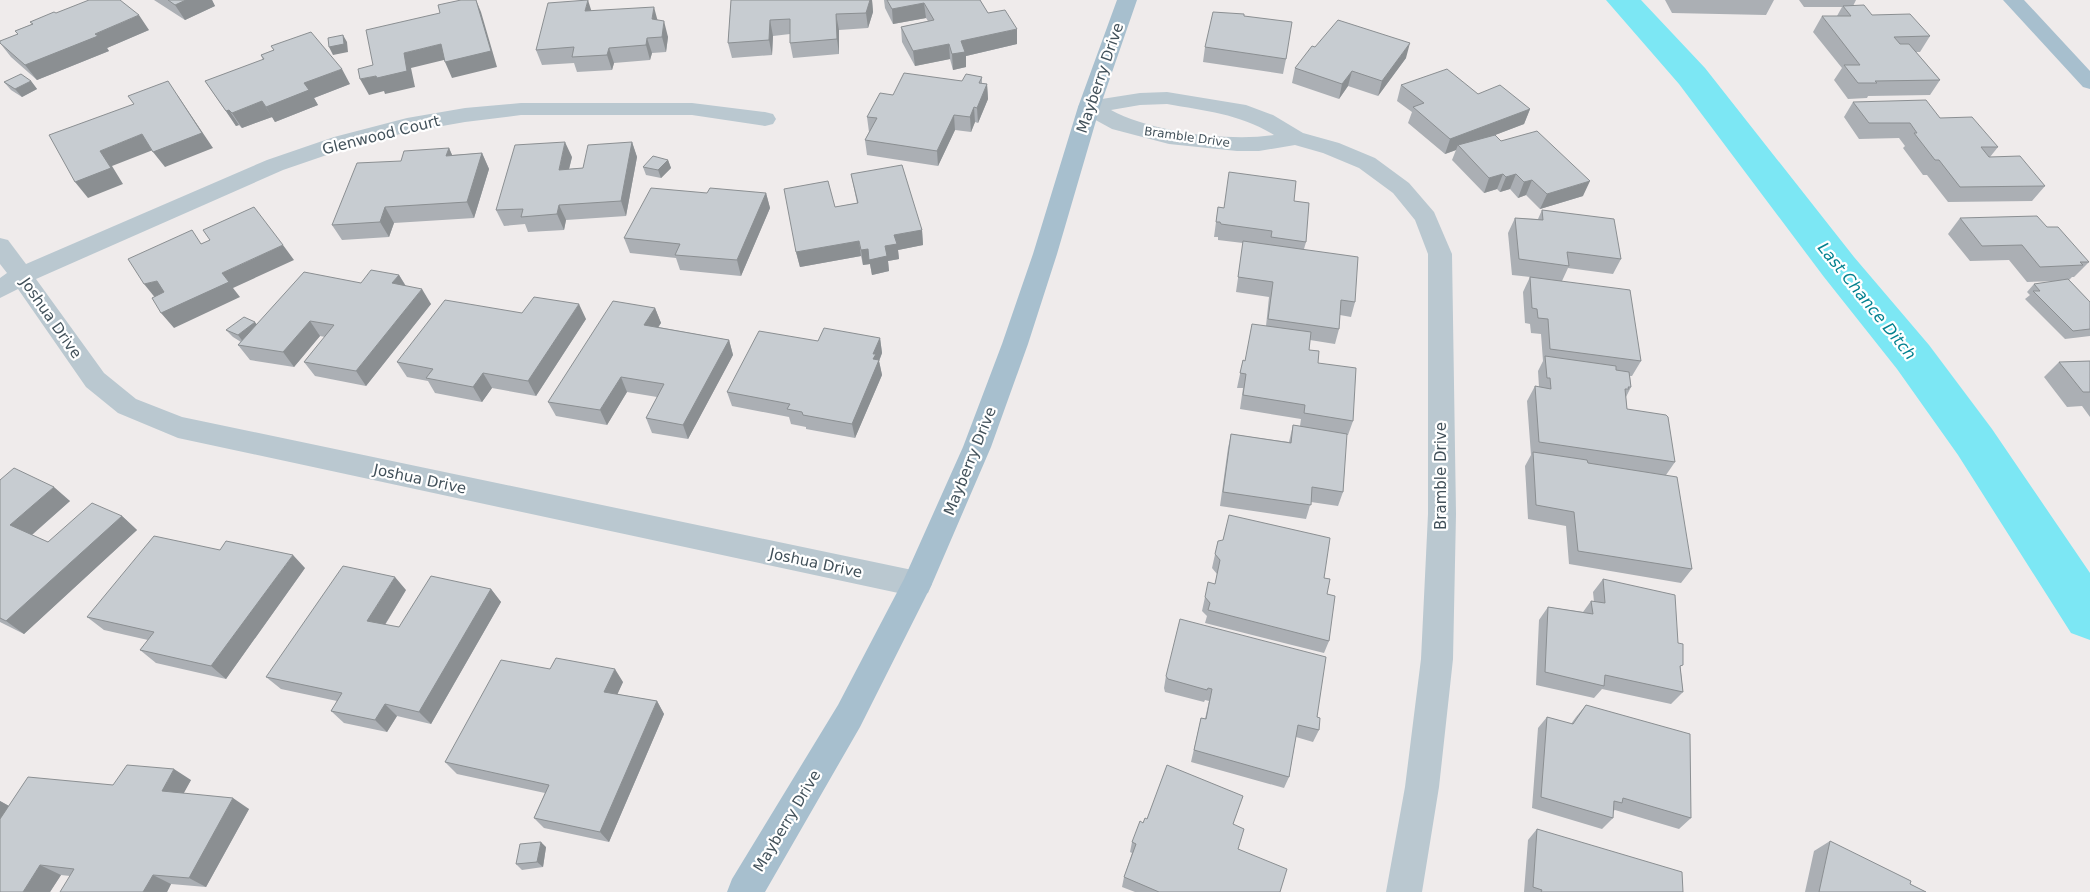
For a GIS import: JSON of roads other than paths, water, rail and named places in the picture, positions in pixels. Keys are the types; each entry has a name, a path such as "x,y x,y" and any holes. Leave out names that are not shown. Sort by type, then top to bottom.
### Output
{"main road":[{"name":"Mayberry Drive","path":"745,892 849,716 916,584 978,447 1044,254 1089,107 1127,0"},
{"path":"2013,0 2090,83"}],"street":[{"name":"Bramble Drive","path":"1089,107 1140,99 1167,98 1238,110 1265,120 1295,138 1331,148 1367,163 1401,188 1426,217 1440,254 1442,514 1437,659 1422,787 1404,892"},
{"name":"Bramble Drive","path":"1089,107 1120,124 1169,137 1236,144 1259,144 1295,138"},
{"name":"Glenwood Court","path":"10,282 275,165 342,142 407,125 465,115 521,109 692,109 764,119"},
{"name":"Joshua Drive","path":"0,246 10,282 95,380 127,406 178,427 916,584"}],"waterway":[{"name":"Last Chance Ditch","path":"1623,0 1692,76 1839,267 1913,357 1975,442 2090,617"}]}
